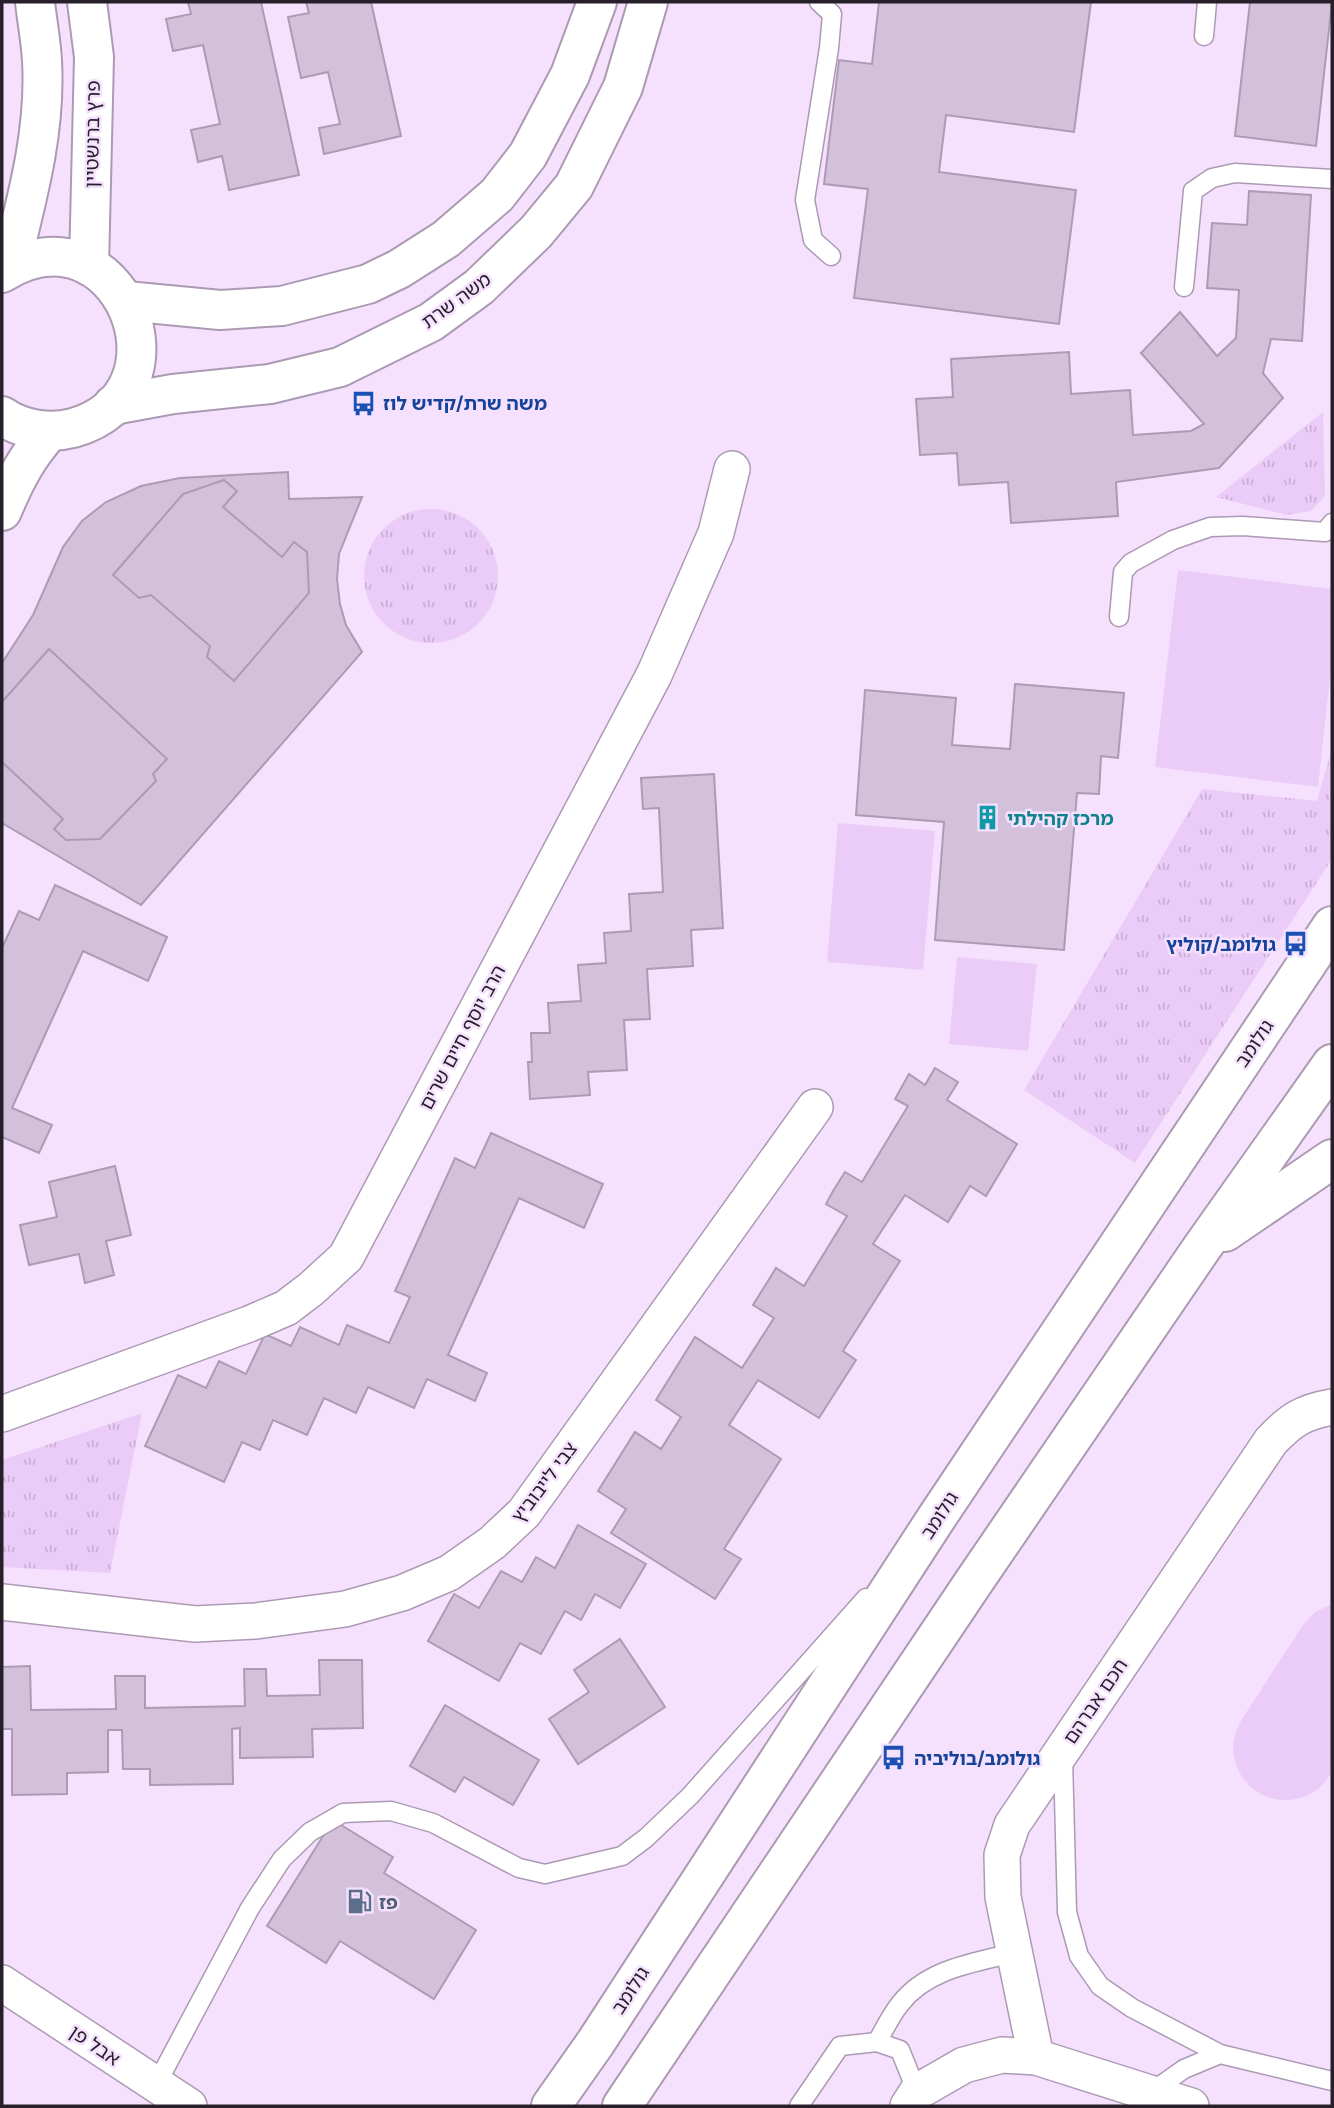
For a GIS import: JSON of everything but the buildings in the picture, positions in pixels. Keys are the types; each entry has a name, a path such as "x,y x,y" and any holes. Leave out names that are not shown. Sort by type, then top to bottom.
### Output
{"main road":[{"path":"6,270 34,169 41,120 42,60 35,2"},
{"name":"פרץ ברנשטיין","path":"87,2 94,57 89,266"},
{"path":"125,301 220,310 282,306 369,284 446,239 497,195 528,155 570,75 597,2"},
{"name":"משה שרת","path":"113,405 173,394 270,384 340,367 431,322 479,287 537,232 574,186 623,87 648,2"},
{"path":"2,416 17,425 50,431 85,424 113,405 128,383 137,349 136,333 125,301 104,276 89,266 67,259 47,257 29,260 6,270"},
{"path":"2,511 31,452 50,431"},
{"name":"גולומב","path":"551,2106 596,2042 937,1517 1332,926"},
{"path":"623,2105 972,1583 1200,1249 1332,1064"},
{"path":"1200,1249 1332,1160"},
{"path":"530,2106 596,2042"}],"street":[{"name":"הרב יוסף חיים שרים","path":"2,1413 250,1324 286,1308 346,1257 654,675 716,533 733,470"},
{"name":"צבי לייבוביץ","path":"2,1602 195,1624 256,1621 345,1609 402,1593 449,1573 492,1543 524,1513 815,1107"},
{"name":"חכם אברהם","path":"1036,2057 1003,1897 1002,1855 1012,1825 1271,1441 1289,1422 1312,1411 1332,1407"},
{"name":"אבל פן","path":"2,1983 188,2106"},
{"path":"912,2099 964,2065 1002,2054 1036,2057 1192,2106"}],"lane":[{"path":"818,2 832,14 805,200 813,240 831,257"},
{"path":"1204,36 1207,2"},
{"path":"1184,287 1193,191 1212,178 1235,173 1332,179"},
{"path":"1119,617 1124,572 1131,563 1173,540 1210,527 1244,526 1325,532 1332,523"},
{"path":"156,2085 250,1908 282,1859 310,1832 343,1813 391,1811 433,1823 519,1868 545,1874 622,1856 646,1838 690,1796 937,1517"},
{"path":"1063,1749 1067,1912 1079,1956 1100,1986 1132,2008 1220,2054 1332,2081"},
{"path":"877,2042 900,2004 921,1984 946,1970 1013,1953"},
{"path":"799,2106 841,2046 877,2042 900,2050 912,2099"},
{"path":"1148,2094 1184,2069 1220,2054"}],"green space":[{"path":"1323,412 1325,496 1311,511 1287,515 1216,497"},
{"path":"431,509 456,515 478,529 492,551 498,576 492,601 478,623 456,637 431,643 406,637 384,623 370,601 364,576 370,551 384,529 406,515"},
{"path":"1178,570 1332,589 1332,660 1318,787 1155,767"},
{"path":"1332,748 1332,859 1135,1163 1024,1090 1202,789 1317,801"},
{"path":"838,823 935,831 923,970 827,962"},
{"path":"957,957 1037,964 1028,1051 949,1044"},
{"path":"142,1413 110,1573 2,1567 2,1460"},
{"path":"1332,1604 1332,1772 1317,1790 1301,1798 1276,1799 1253,1789 1244,1780 1233,1751 1236,1732 1303,1625 1315,1612"}],"place":[{"name":"משה שרת/קדיש לוז","path":"363,403"},
{"name":"מרכז קהילתי","path":"987,818"},
{"name":"גולומב/קוליץ","path":"1296,944"},
{"name":"גולומב/בוליביה","path":"894,1758"},
{"name":"פז","path":"359,1902"}]}
